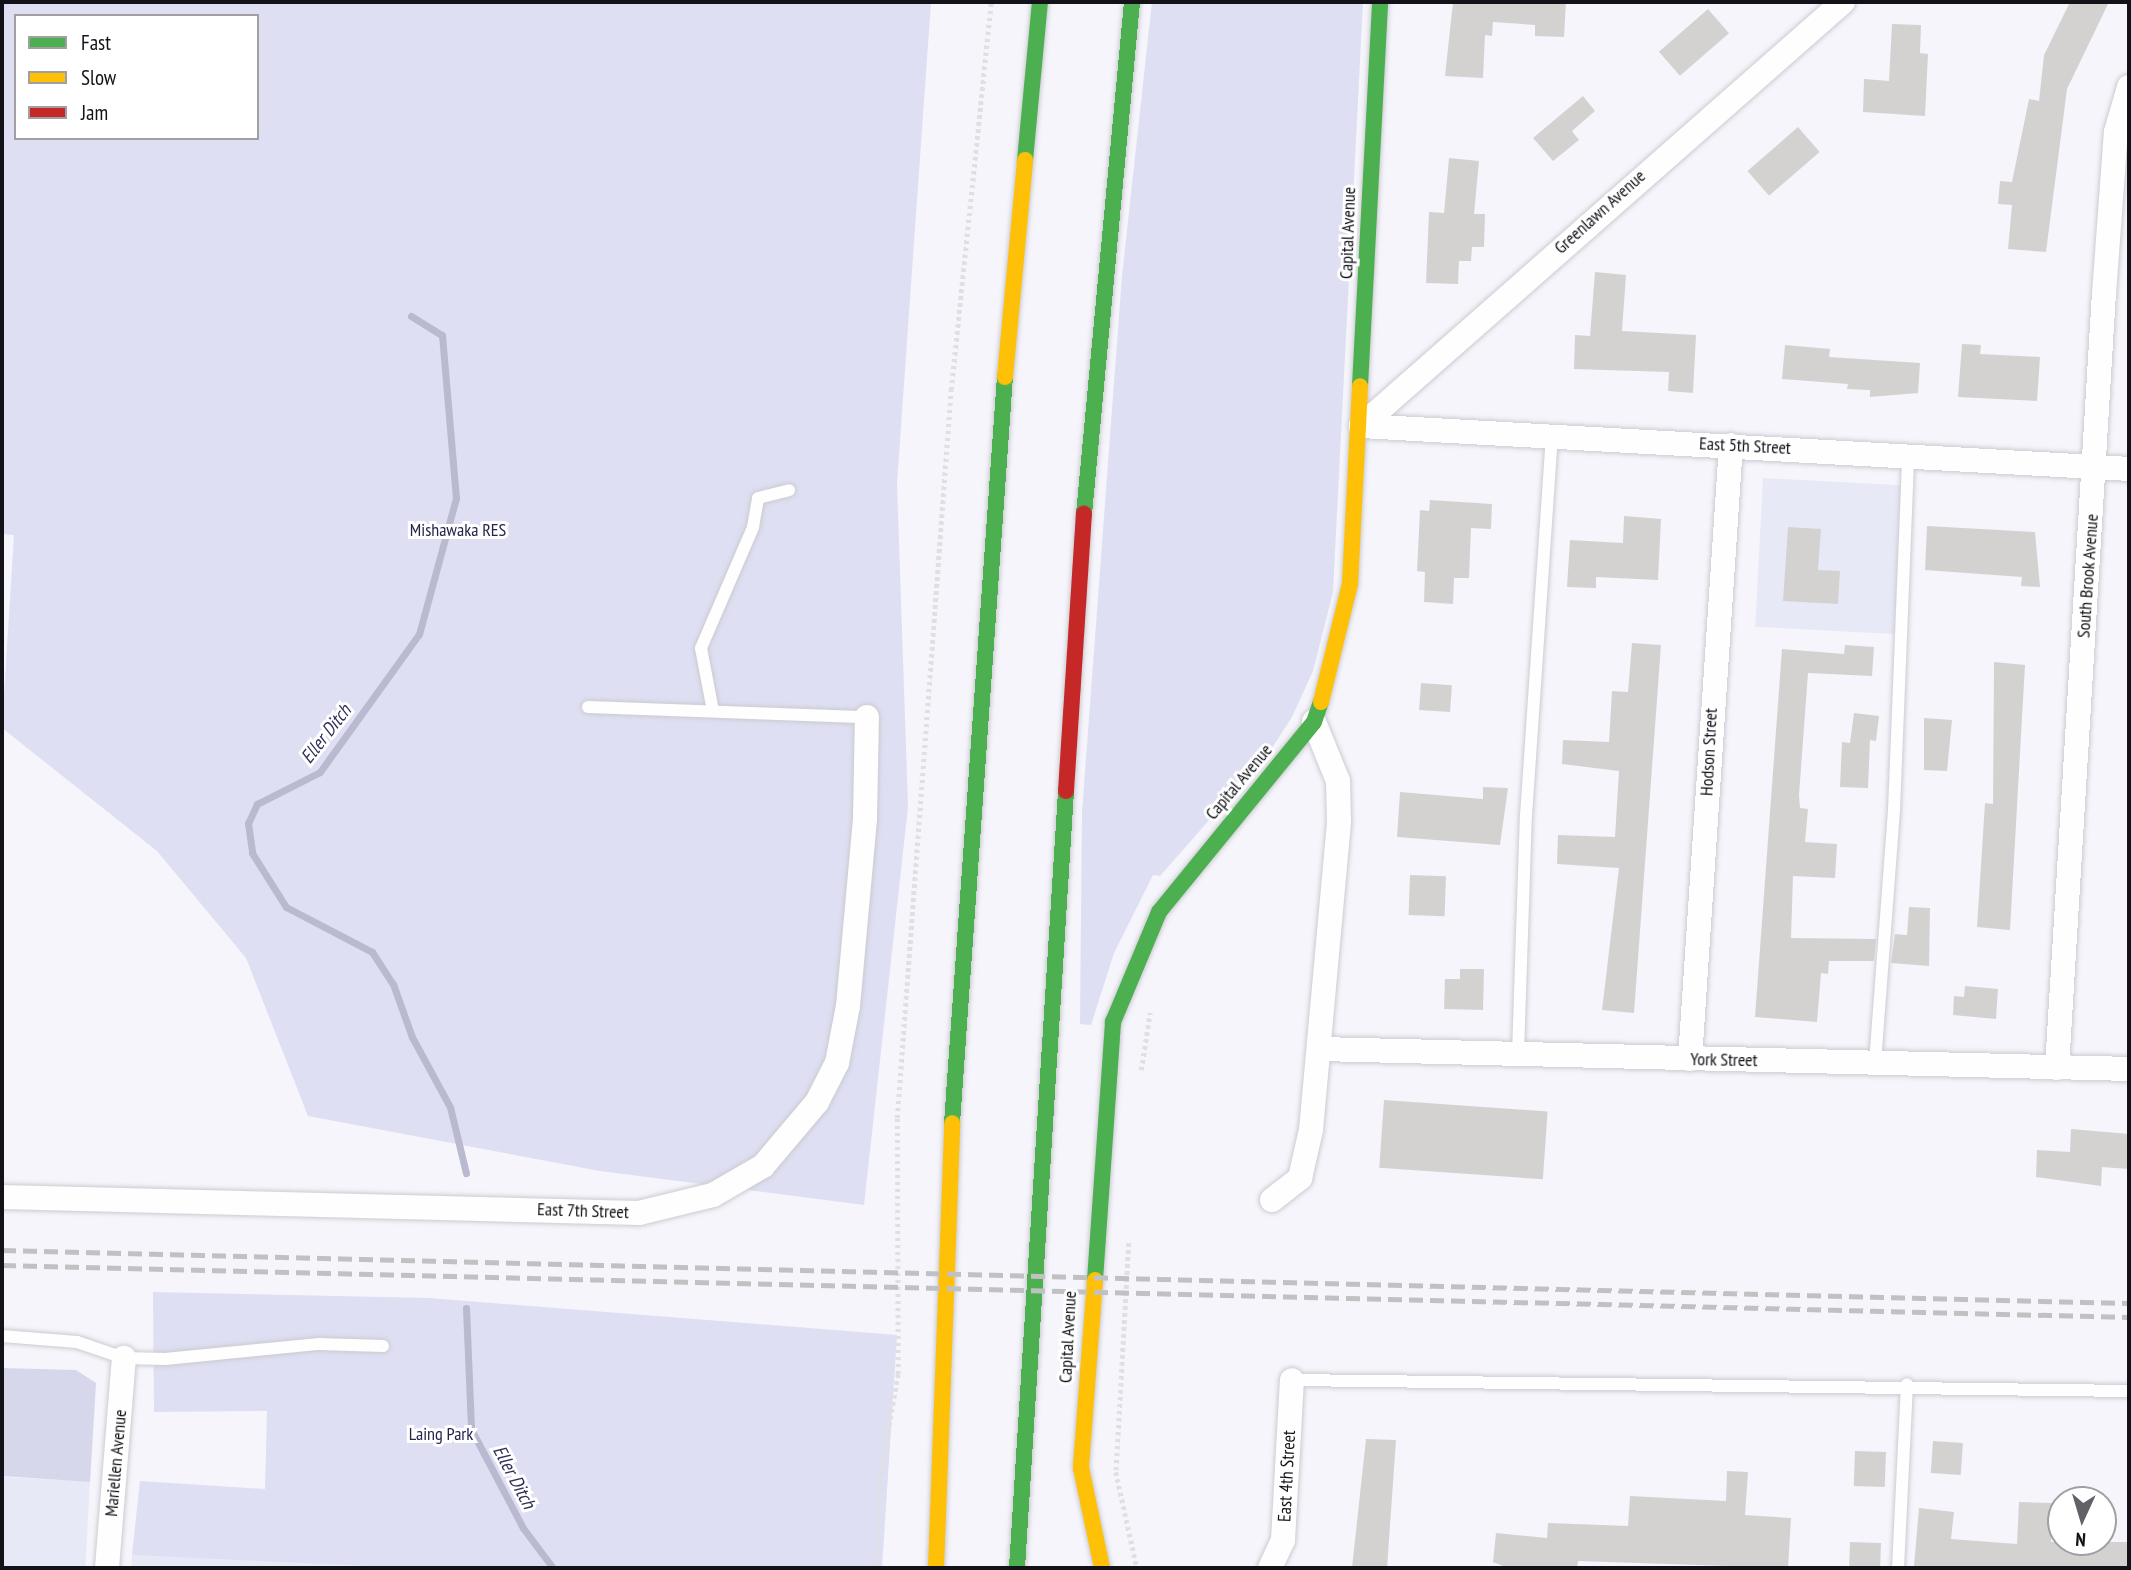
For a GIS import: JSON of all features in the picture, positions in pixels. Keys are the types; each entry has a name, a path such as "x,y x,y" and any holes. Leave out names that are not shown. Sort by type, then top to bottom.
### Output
{"main road":[{"path":"936,1568 953,1094 1000,421 1040,2"},
{"path":"1017,1568 1088,447 1132,2"},
{"name":"Capital Avenue","path":"1102,1568 1081,1468 1113,1022 1159,912 1314,722 1350,584 1380,2"}],"street":[{"name":"Greenlawn Avenue","path":"1360,426 1843,2"},
{"name":"South Brook Avenue","path":"2057,1068 2116,132 2129,87"},
{"name":"East 5th Street","path":"1360,426 2129,469"},
{"name":"Hodson Street","path":"1690,1059 1731,445"},
{"name":"East 7th Street","path":"2,1197 639,1213 713,1195 764,1166 817,1102 837,1063 860,872 867,717"},
{"path":"1272,1200 1300,1178 1319,1049 1339,822 1338,781 1314,722"},
{"name":"York Street","path":"1319,1049 2129,1069"},
{"name":"Mariellen Avenue","path":"107,1568 124,1358"},
{"name":"East 4th Street","path":"1270,1568 1283,1540 1292,1380"}],"lane":[{"path":"1518,1054 1526,816 1552,436"},
{"path":"1875,1063 1894,810 1908,456"},
{"path":"713,711 701,648 753,527 758,498 789,490"},
{"path":"588,707 867,717"},
{"path":"2,1336 77,1342 124,1358 203,1360 319,1344 383,1346"},
{"path":"1292,1380 1907,1384 2129,1391"},
{"path":"1898,1568 1907,1384"}],"path":[{"path":"877,1568 880,1474 898,1374 897,1118 951,390 991,2"},
{"path":"1140,1077 1153,1000"},
{"path":"1129,1228 1116,1472 1137,1568"}],"shaded area":[{"path":"1763,478 1902,485 1894,634 1755,627"},
{"path":"2,1368 76,1370 96,1383 90,1482 2,1476"},
{"path":"2,1477 90,1482 85,1568 2,1568"},
{"path":"132,1555 413,1565 131,1568"}],"green space":[{"name":"Mishawaka RES","path":"2,2 931,2 897,483 908,807 864,1205 600,1171 308,1116 246,958 157,851 2,728 14,535 2,534"},
{"path":"1152,2 1363,2 1333,592 1313,671 1292,717 1270,751 1160,876 1153,875 1114,953 1091,1025 1080,1024 1082,812 1122,276"},
{"name":"Laing Park","path":"153,1292 429,1298 897,1335 882,1568 413,1568 132,1555 140,1481 265,1489 267,1411 154,1412"}],"building":[{"path":"1453,2 1566,2 1564,37 1535,36 1535,25 1493,22 1492,36 1485,35 1483,78 1445,76"},
{"path":"2070,2 2109,2 2067,89 2046,252 2008,249 2012,205 1998,204 2000,181 2012,182 2029,99 2039,101 2044,55"},
{"path":"1708,9 1729,33 1680,76 1659,52"},
{"path":"1892,24 1921,25 1920,53 1928,54 1925,116 1863,112 1864,79 1889,81"},
{"path":"1583,96 1595,111 1572,131 1579,140 1553,161 1533,138"},
{"path":"1798,127 1820,152 1769,196 1747,171"},
{"path":"1449,158 1479,161 1474,214 1485,214 1484,247 1472,247 1471,261 1459,261 1458,284 1426,283 1429,212 1444,213"},
{"path":"1595,272 1626,275 1622,331 1696,335 1693,393 1668,391 1669,372 1574,369 1575,335 1590,336"},
{"path":"1962,344 1981,345 1980,354 2040,357 2037,401 1958,397"},
{"path":"1785,345 1830,349 1829,357 1920,363 1918,393 1870,397 1870,390 1847,389 1848,384 1782,379"},
{"path":"1430,500 1492,504 1491,529 1471,528 1469,578 1454,578 1453,604 1424,602 1425,572 1417,571 1420,510 1429,511"},
{"path":"1624,516 1661,519 1658,580 1596,577 1596,588 1567,587 1570,540 1623,543"},
{"path":"1927,526 2035,532 2040,587 2021,586 2022,577 1925,570"},
{"path":"1788,527 1821,529 1818,570 1840,571 1838,604 1783,601"},
{"path":"1632,643 1661,645 1634,1013 1602,1010 1619,868 1557,864 1558,835 1615,837 1619,771 1562,764 1563,740 1609,742 1612,691 1628,692"},
{"path":"1845,645 1874,647 1872,676 1808,673 1799,795 1800,808 1808,809 1805,842 1837,844 1835,878 1793,876 1791,938 1876,939 1874,961 1829,961 1828,974 1821,973 1817,1022 1755,1017 1782,649 1844,654"},
{"path":"1994,662 2025,665 2010,930 1977,927 1985,803 1993,804"},
{"path":"1421,683 1452,685 1450,712 1419,710"},
{"path":"1854,713 1879,716 1876,741 1870,740 1868,788 1840,787 1842,742 1850,743"},
{"path":"1924,718 1952,720 1947,771 1924,770"},
{"path":"1483,787 1508,788 1500,845 1397,837 1400,792 1483,799"},
{"path":"1410,875 1446,876 1445,916 1409,915"},
{"path":"1909,907 1930,908 1929,966 1891,963 1895,934 1907,935"},
{"path":"1460,969 1484,969 1483,1010 1444,1009 1445,979 1460,979"},
{"path":"1965,986 1998,989 1996,1019 1953,1015 1954,996 1964,997"},
{"path":"1384,1100 1548,1111 1543,1179 1379,1168"},
{"path":"2071,1129 2129,1134 2129,1169 2102,1167 2101,1186 2036,1177 2037,1150 2070,1152"},
{"path":"1366,1439 1396,1440 1387,1568 1352,1568"},
{"path":"1933,1441 1963,1443 1961,1475 1931,1473"},
{"path":"1855,1451 1886,1452 1885,1487 1854,1486"},
{"path":"1727,1471 1748,1472 1745,1515 1791,1518 1788,1568 1578,1561 1577,1568 1508,1568 1493,1562 1496,1533 1547,1538 1548,1523 1628,1526 1630,1496 1726,1501"},
{"path":"2019,1502 2047,1503 2047,1556 2117,1556 2117,1542 2129,1542 2129,1568 1914,1566 1919,1508 1954,1512 1951,1539 2017,1544"},
{"path":"1850,1542 1881,1543 1880,1568 1849,1568"}],"waterway":[{"name":"Eller Ditch","path":"411,316 442,335 456,498 419,634 320,772 257,804 248,823 252,853 286,907 372,952 393,984 412,1037 450,1107 466,1173"},
{"name":"Eller Ditch","path":"466,1308 471,1429 523,1528 553,1568"}],"railway":[{"path":"2,1250 2129,1303"},
{"path":"2,1265 2129,1317"}],"traffic: fast":[{"path":"1025,160 1040,2"},
{"path":"1084,514 1132,2"},
{"path":"1360,386 1380,2"},
{"path":"952,1123 1005,377"},
{"path":"1095,1280 1113,1022 1159,912 1314,722 1321,702"},
{"path":"1017,1568 1066,791"}],"traffic: slow":[{"path":"1005,377 1025,160"},
{"path":"1321,702 1350,584 1360,386"},
{"path":"936,1568 952,1123"},
{"path":"1095,1280 1081,1468 1102,1568"}],"traffic: jam":[{"path":"1066,791 1084,514"}]}
